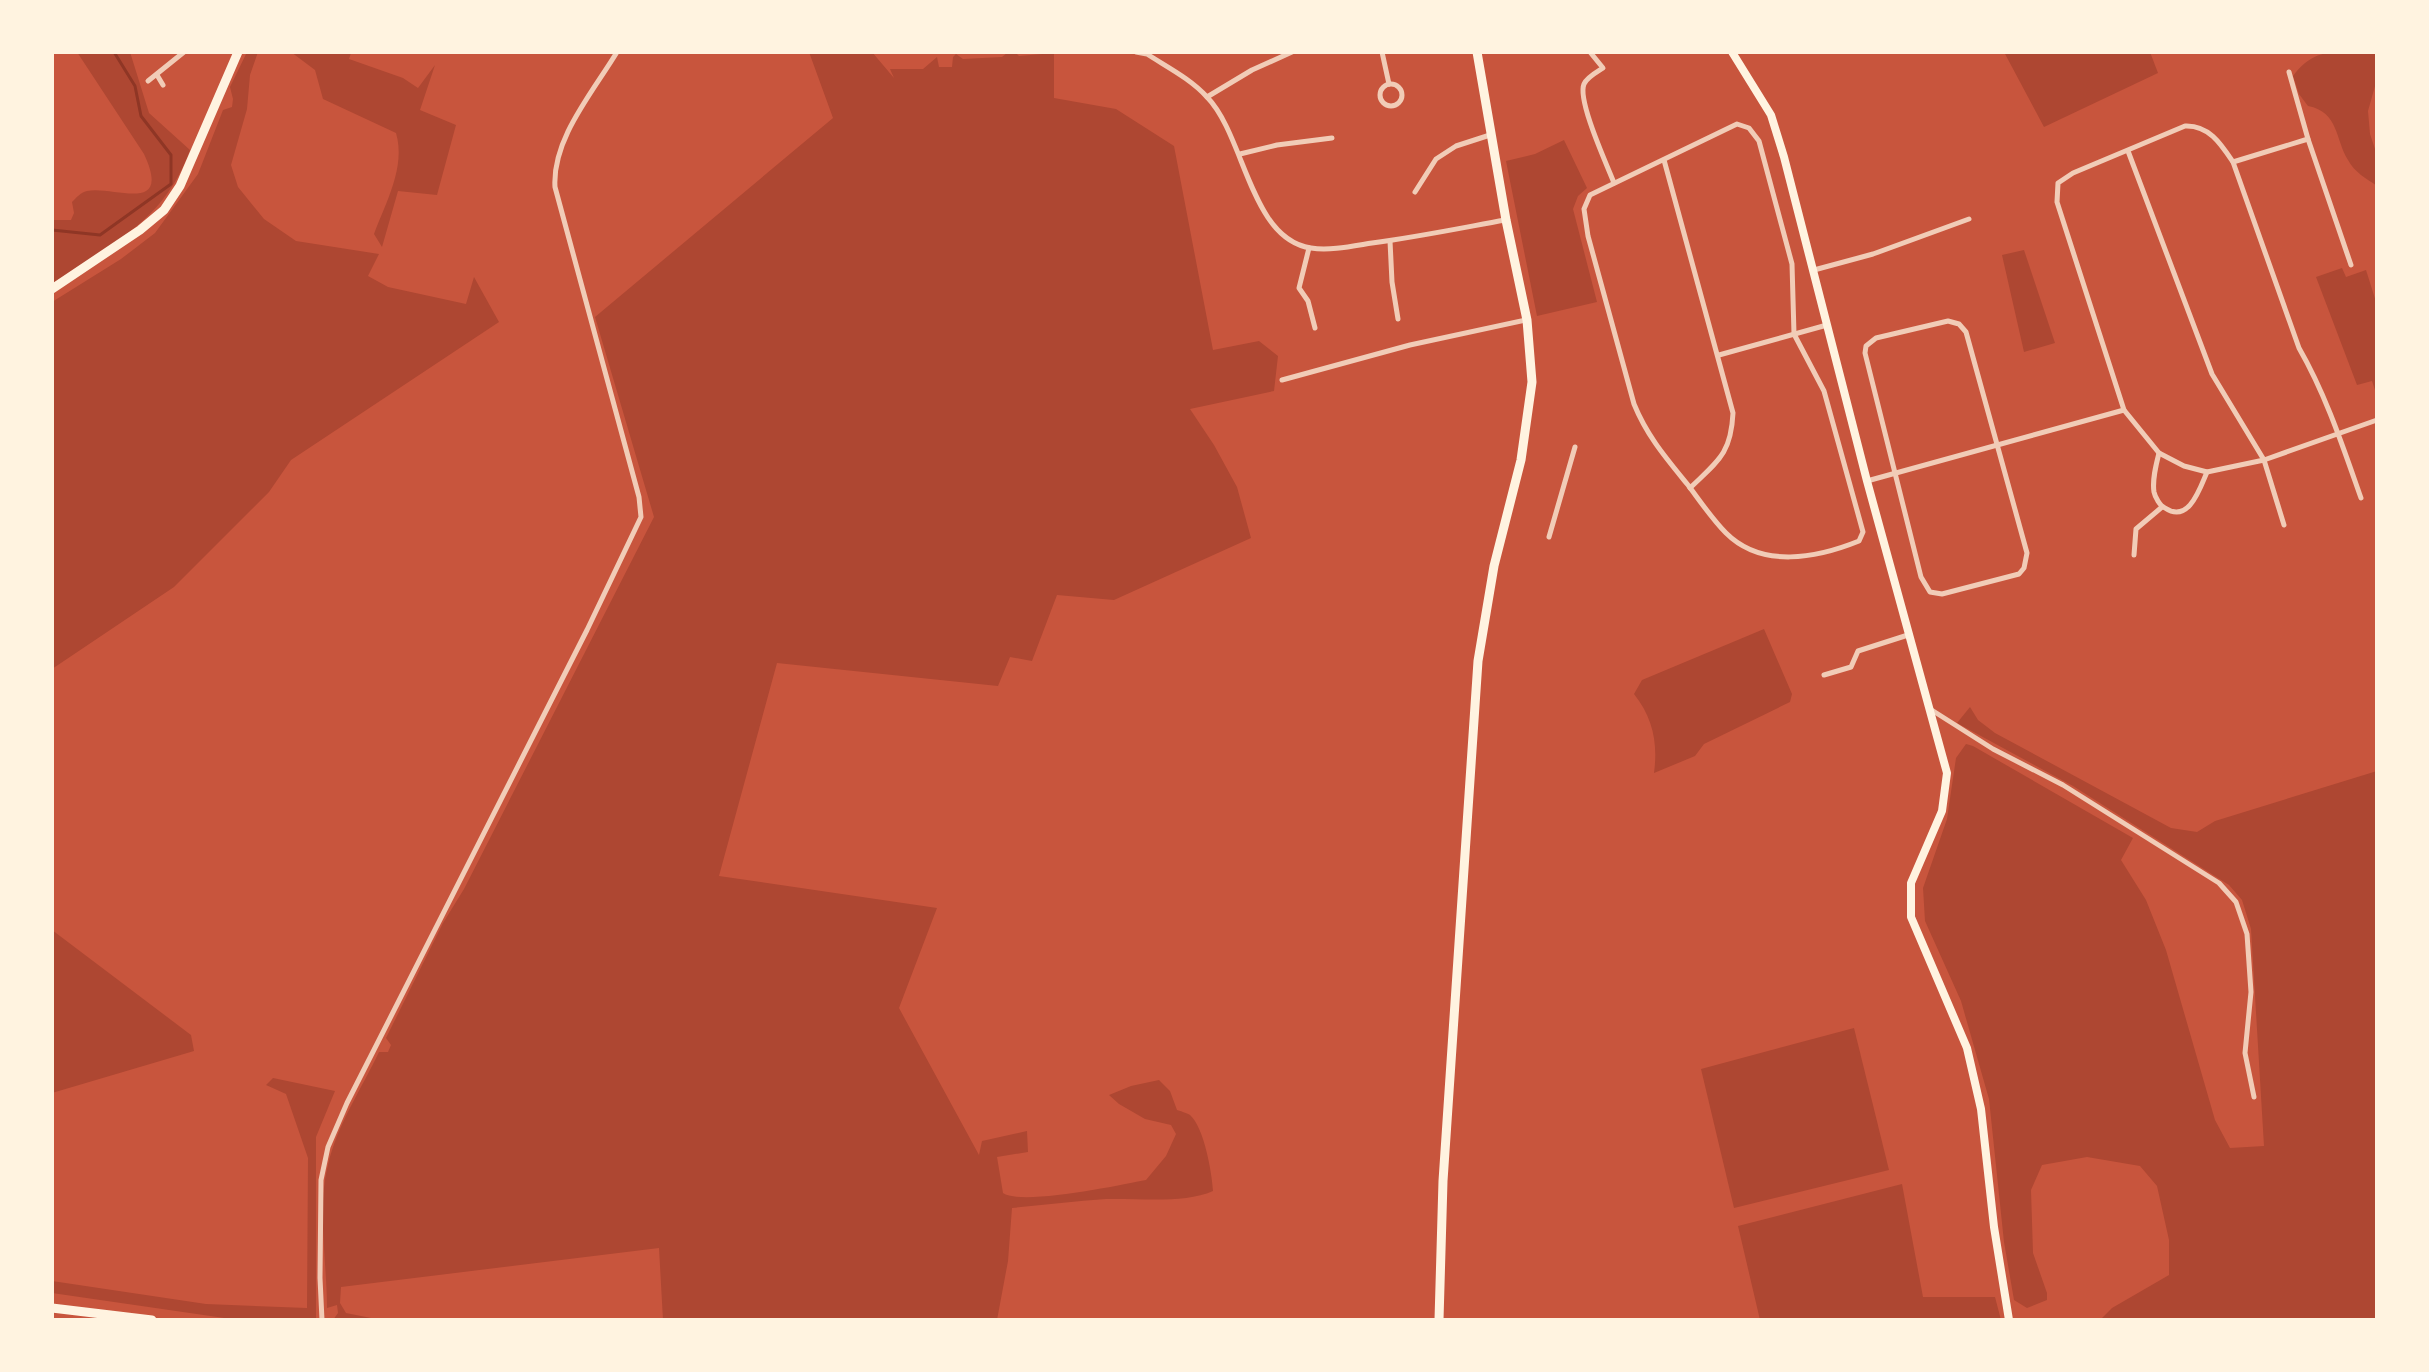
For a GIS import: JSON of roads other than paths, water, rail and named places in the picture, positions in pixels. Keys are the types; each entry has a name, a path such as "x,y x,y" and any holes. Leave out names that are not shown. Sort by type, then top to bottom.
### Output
{"main road":[{"path":"52,289 140,230 164,210 180,186 238,52"},
{"path":"1439,1320 1443,1181 1478,661 1494,566 1521,460 1532,382 1527,320 1477,52"},
{"path":"1732,52 1771,115 1784,157 1867,481 1947,773 1942,811 1911,883 1911,917 1967,1048 1981,1109 1994,1227 2009,1320"},
{"path":"52,1308 152,1320"}],"street":[{"path":"148,81 184,52"},
{"path":"322,1320 320,1202 328,1147 347,1103 587,630 641,517 639,497 555,187 554,172 559,150 617,52"},
{"path":"1136,52 1148,53 1207,97 1240,154 1255,198 1277,231 1309,248 1390,241 1506,220"},
{"path":"1207,97 1252,70 1292,52"},
{"path":"1382,52 1389,84"},
{"path":"1590,52 1603,68 1586,80 1582,88 1585,106 1614,183"},
{"path":"2289,72 2308,139 2351,265"},
{"path":"157,75 163,85"},
{"path":"1389,84 1396,85 1402,94 1400,101 1391,106 1382,102 1380,95 1382,88 1389,84"},
{"path":"1737,124 1749,128 1759,141 1792,264 1794,334 1824,391 1863,532 1859,541 1793,558 1774,557 1742,545 1727,534 1658,450 1639,416 1588,236 1584,209 1590,195 1664,160 1737,124"},
{"path":"2361,498 2338,434 2315,376 2299,348 2233,162 2211,134 2194,126 2185,126 2073,173 2058,183 2057,202 2124,410 2159,453 2184,466 2207,472 2264,460 2338,434 2377,420"},
{"path":"1415,192 1436,159 1456,146 1491,134"},
{"path":"1240,154 1277,145 1332,138"},
{"path":"2233,162 2308,139"},
{"path":"2128,151 2212,374 2264,460 2284,525"},
{"path":"1664,160 1733,413 1732,437 1722,457 1690,488"},
{"path":"1813,271 1873,254 1969,219"},
{"path":"1390,241 1398,319"},
{"path":"1309,248 1299,288 1308,301 1315,328"},
{"path":"1282,380 1410,345 1527,320"},
{"path":"1948,321 1959,324 1966,332 1998,444 2027,553 2024,568 2019,574 1942,594 1930,592 1921,577 1866,362 1866,346 1876,338 1891,334 1948,321"},
{"path":"1719,355 1827,325"},
{"path":"1867,481 2124,410"},
{"path":"1549,537 1575,447"},
{"path":"2159,453 2154,493 2162,507 2173,512 2184,511 2196,499 2207,472"},
{"path":"2134,555 2136,529 2162,507"},
{"path":"1824,675 1851,667 1858,651 1909,635"},
{"path":"1929,708 1993,749 2063,785 2219,883 2236,902 2247,934 2251,992 2245,1053 2254,1097"}],"waterway":[{"path":"52,230 100,235 171,184 171,155 141,116 135,86 114,52"}]}
